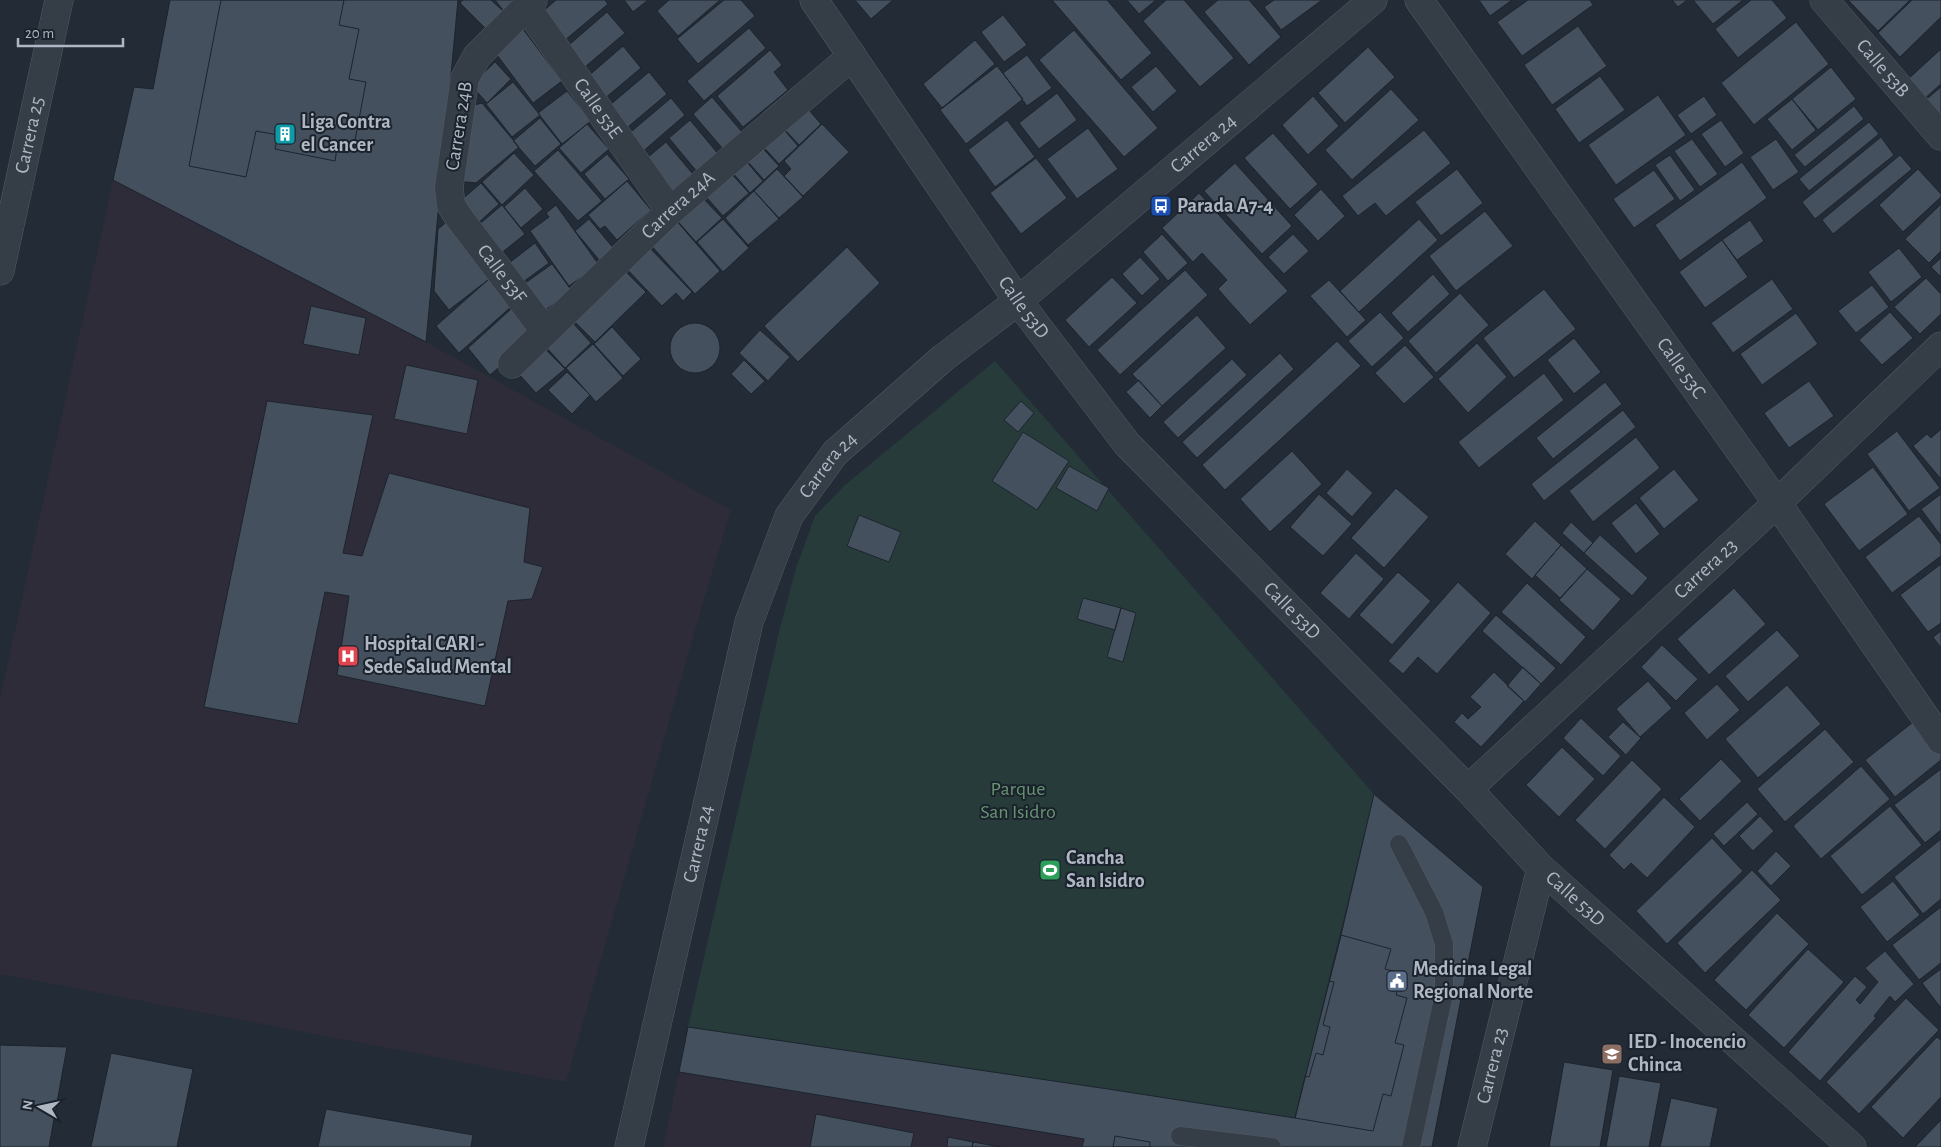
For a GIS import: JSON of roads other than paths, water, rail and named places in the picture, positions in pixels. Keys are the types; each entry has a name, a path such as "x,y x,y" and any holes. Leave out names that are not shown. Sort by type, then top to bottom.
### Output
{"street":[{"name":"Carrera 25","path":"0,271 59,0"},
{"name":"Calle 53D","path":"814,0 1018,302 1126,444 1468,788 1541,868 1852,1147"},
{"name":"Carrera 24","path":"629,1147 749,622 789,516 835,453 943,358 1018,302 1373,0"},
{"name":"Calle 53C","path":"1419,0 1777,503 1941,740"},
{"name":"Calle 53B","path":"1824,0 1941,136"},
{"name":"Calle 53E","path":"529,3 670,211"},
{"name":"Carrera 24B","path":"457,216 451,205 449,188 465,78 477,56 529,3"},
{"name":"Carrera 24A","path":"512,364 670,211 852,56"},
{"name":"Calle 53F","path":"457,216 545,331"},
{"name":"Carrera 23","path":"1468,788 1777,503 1941,346"},
{"name":"Carrera 23","path":"1472,1147 1541,868"}],"lane":[{"path":"1398,844 1434,912 1444,944 1444,994 1411,1147"},
{"path":"1180,1136 1272,1147"}],"place":[{"name":"Liga Contra el Cancer","path":"285,134"},
{"name":"Parada A7-4","path":"1161,206"},
{"name":"Hospital CARI - Sede Salud Mental","path":"348,656"},
{"name":"Cancha San Isidro","path":"1050,870"},
{"name":"Medicina Legal Regional Norte","path":"1397,981"},
{"name":"IED - Inocencio Chinca","path":"1612,1054"}],"park label":[{"name":"Parque San Isidro","path":"1018,800"}]}
